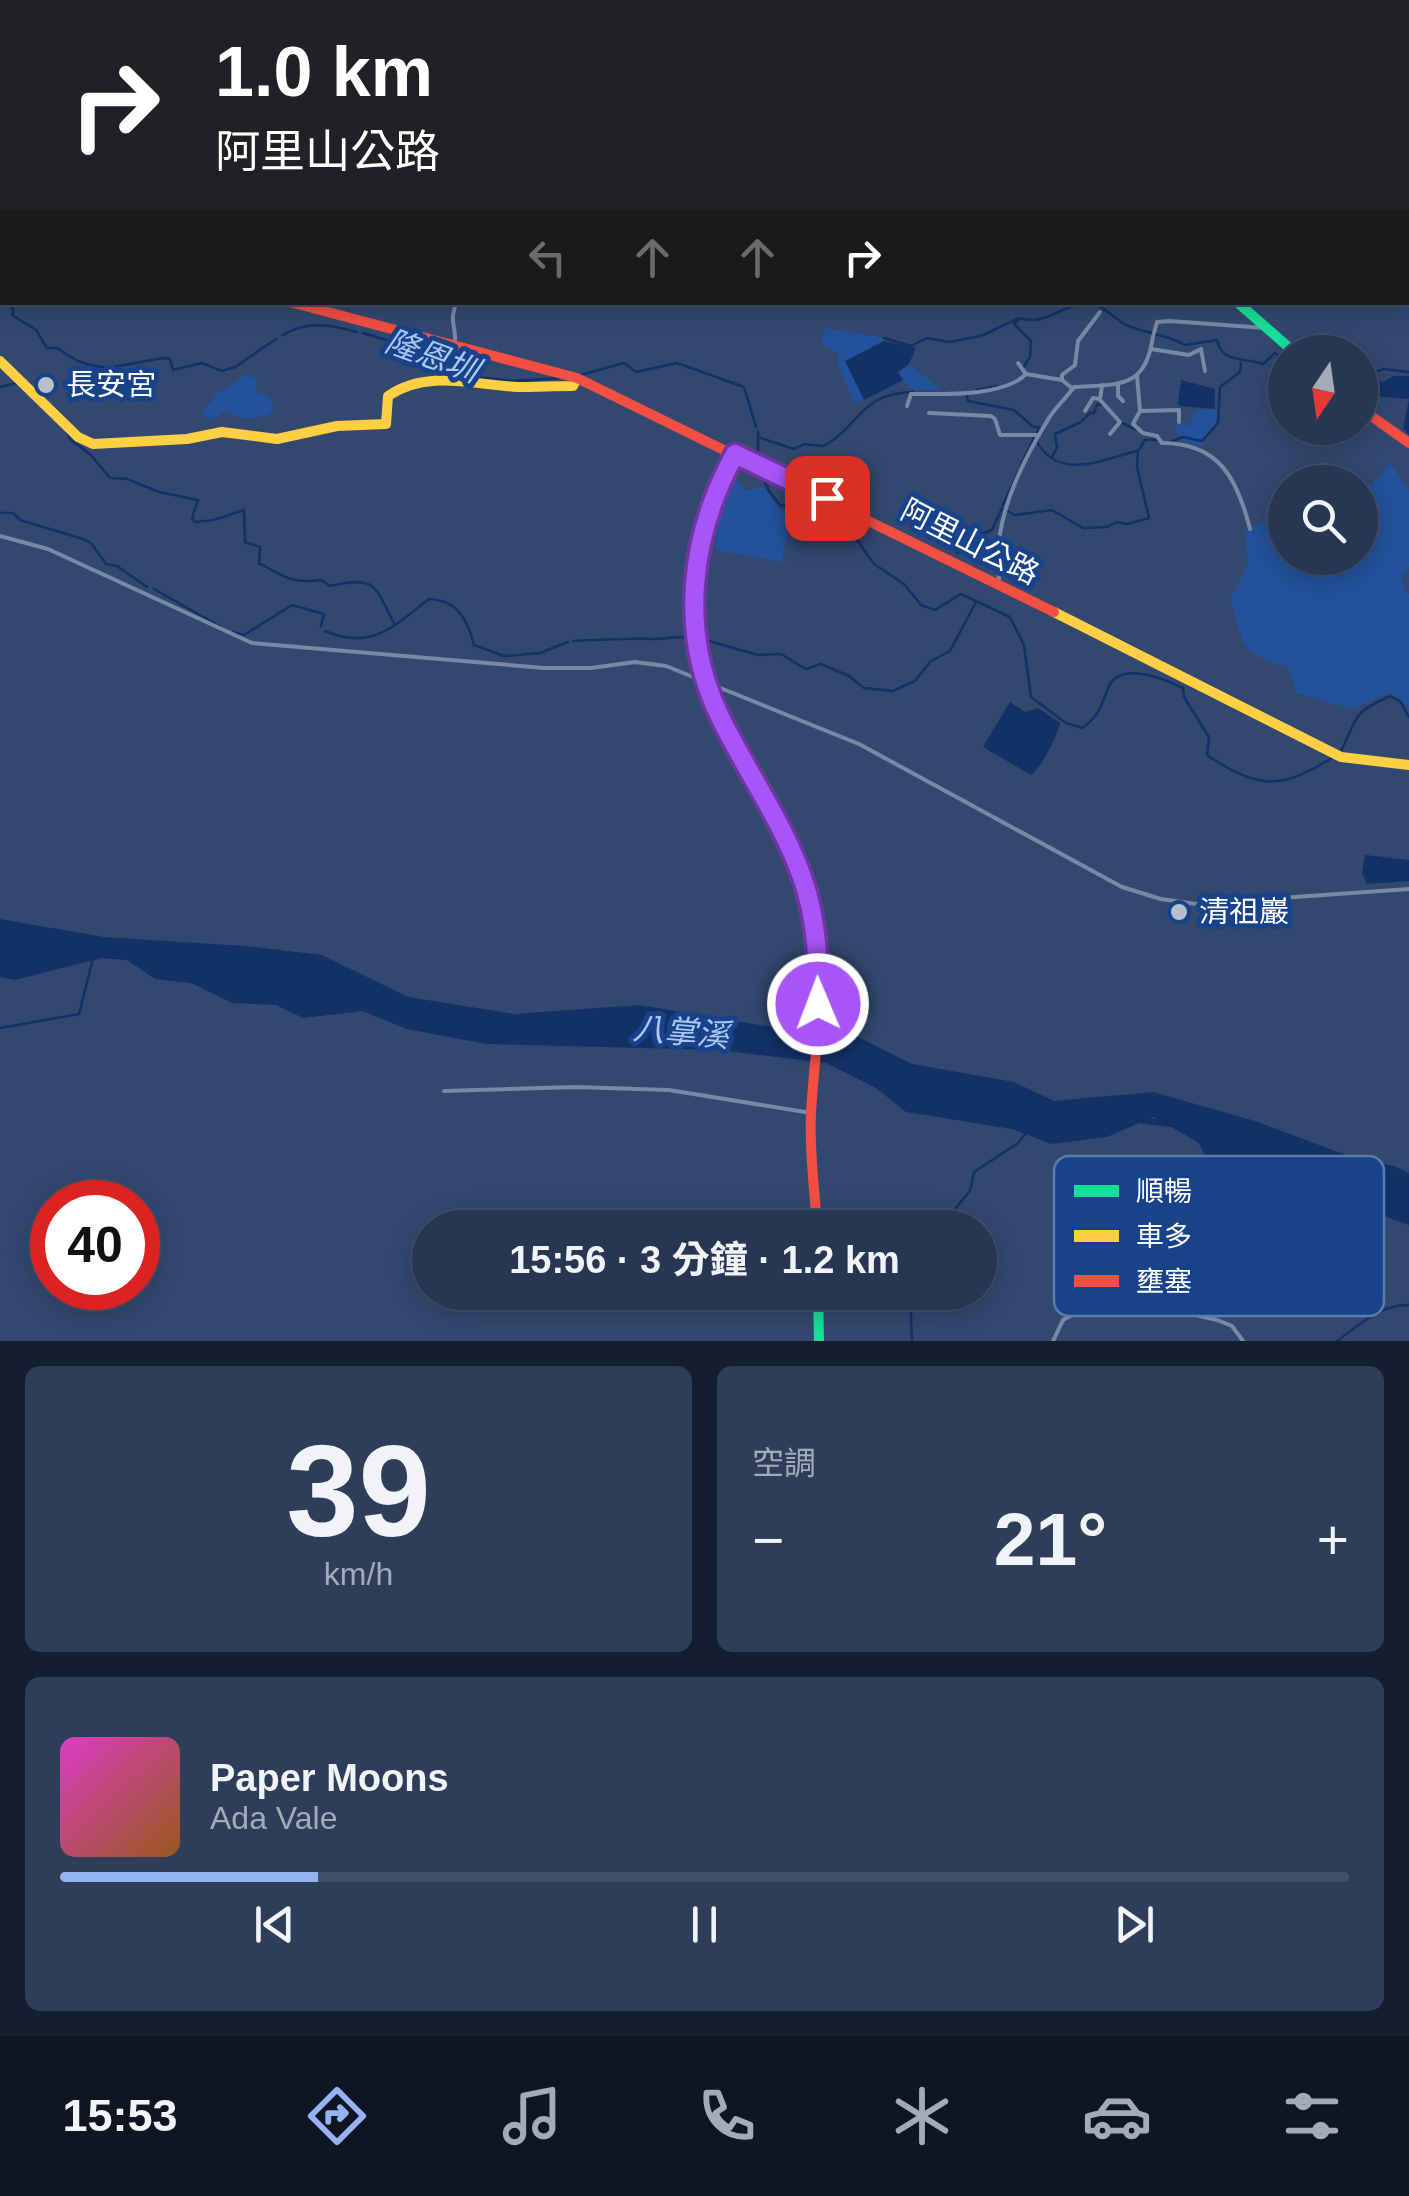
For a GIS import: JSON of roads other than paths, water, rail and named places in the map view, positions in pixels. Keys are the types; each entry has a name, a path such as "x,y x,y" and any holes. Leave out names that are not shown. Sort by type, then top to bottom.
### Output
{"street":[{"name":"阿里山公路","path":"307,305 578,378 1001,585 1338,756 1409,765"},
{"path":"454,346 451,316 456,305"},
{"path":"1240,305 1274,335"},
{"path":"1062,380 1062,374 1075,365 1078,342 1100,312"},
{"path":"1250,528 1238,492 1217,460 1203,449 1178,442 1162,443 1134,424 1140,411 1137,376 1152,349 1157,322 1266,328"},
{"path":"1152,349 1189,354 1202,348 1204,372"},
{"path":"0,360 74,434 97,445 187,439 222,432 280,439 346,425 386,424 388,396 406,386 450,379 511,386 574,386 578,378"},
{"path":"1018,363 1026,374 1062,380 1072,389 1118,385 1137,376"},
{"path":"907,406 910,394 962,393 1002,386 1026,374"},
{"path":"1118,385 1118,396 1123,401"},
{"path":"1100,399 1102,386"},
{"path":"1001,585 999,530 1039,435 1072,389"},
{"path":"1085,411 1093,398 1100,399 1120,422 1110,434"},
{"path":"1140,411 1179,410 1179,422"},
{"path":"929,414 990,416 995,419 1000,436 1039,435"},
{"path":"1378,420 1409,442"},
{"path":"735,454 710,504 696,570 696,636 719,715 783,832 805,885 817,950 810,1171 814,1210"},
{"path":"0,536 48,548 252,643 544,668 652,663 859,744 1122,887 1144,895 1196,904 1409,888"},
{"path":"444,1090 575,1086 669,1090 812,1110"},
{"path":"818,1310 819,1341"},
{"path":"1053,1341 1062,1320 1069,1316"},
{"path":"1200,1316 1232,1326 1243,1341"}],"water":[{"path":"884,341 916,348 909,364 898,372 903,380 864,400 845,361"},
{"path":"1393,376 1409,376 1409,399 1378,396 1378,380 1384,382"},
{"path":"1181,380 1215,389 1215,409 1180,406"},
{"path":"1409,399 1409,435 1403,428"},
{"path":"1010,702 1025,712 1038,708 1060,723 1048,751 1031,775 983,747"},
{"path":"1365,855 1409,860 1409,881 1367,884 1362,873"},
{"path":"0,919 104,937 322,955 408,997 514,1014 639,1005 784,1029 852,1034 912,1064 1014,1082 1054,1101 1153,1092 1255,1121 1349,1156 1205,1156 1198,1142 1153,1117 1107,1137 1051,1144 1012,1129 906,1112 876,1088 826,1063 719,1050 486,1044 407,1029 362,1011 303,1018 276,1005 232,1003 191,983 155,979 127,960 101,958 15,980 0,977"},
{"path":"1384,1164 1409,1173 1409,1225 1384,1216"}],"waterway":[{"name":"隆恩圳","path":"10,305 12,315 36,330 47,348 57,348 71,358 97,366 164,358 170,359 173,370 202,363 222,371 235,367 276,339"},
{"path":"1023,368 1030,357 1031,341 1014,324 1020,318 1037,320 1078,305"},
{"path":"1094,305 1126,325 1185,345 1217,340 1229,356 1263,364 1268,359"},
{"path":"884,338 911,346 927,338 949,342 981,336 1019,318"},
{"name":"隆恩圳","path":"283,335 310,326 357,332"},
{"name":"隆恩圳","path":"363,333 386,340 397,338 478,377 513,381 561,378"},
{"name":"隆恩圳","path":"581,375 624,363 636,372 677,363 744,387 756,427"},
{"path":"1170,442 1183,437 1202,441 1218,423 1220,387 1240,372 1241,363"},
{"path":"1378,371 1409,372"},
{"path":"0,387 17,383 21,386"},
{"path":"976,390 997,386"},
{"path":"758,437 794,449 804,444 824,446 871,404 895,394 913,392"},
{"path":"966,393 968,401 1014,410 1040,428 1036,434"},
{"path":"1052,457 1057,448 1055,434 1094,413 1097,404 1102,405"},
{"path":"1122,423 1137,430"},
{"path":"66,429 70,439 91,455 110,478 127,479 159,492 198,500 192,518 195,522 244,510 245,542 260,547 259,564"},
{"name":"隆恩圳","path":"758,432 758,461"},
{"path":"1003,505 1035,435"},
{"path":"957,553 973,537 992,530 1002,508 1015,515 1052,510 1083,528 1149,518 1137,467 1138,451 1145,440 1157,440"},
{"path":"1037,442 1047,454 1070,465 1137,451"},
{"name":"隆恩圳","path":"759,470 780,505 820,512 836,521 854,536 874,564 904,584 921,605 935,610 961,594 1010,617 1024,645 1031,697 1066,723 1082,728 1096,715 1114,680 1122,675 1143,674 1183,688 1184,697 1209,737 1207,755 1241,775 1256,780 1284,780 1335,756"},
{"path":"0,513 13,513 20,520 91,543 106,564 117,566 147,587"},
{"path":"261,564 296,580 321,580 330,586 366,583 378,593 395,625"},
{"path":"154,589 221,627"},
{"path":"325,631 369,637 382,633 429,599 447,603 460,613 474,645 504,656 540,653 568,642"},
{"path":"895,690 915,681 931,661 950,651 976,602"},
{"path":"233,632 244,635 292,605 324,614 321,626"},
{"path":"573,641 693,638"},
{"path":"702,639 758,655 781,654 806,669 821,664 849,676 864,688 893,691"},
{"name":"隆恩圳","path":"1341,751 1358,717 1377,702 1390,696 1400,701 1409,717"},
{"path":"0,1028 79,1014 93,958"},
{"name":"八掌溪","path":"1138,1120 1170,1124"},
{"path":"954,1210 970,1191 974,1172 1018,1143 1026,1133"},
{"path":"1384,1311 1409,1305"},
{"path":"911,1310 912,1341"},
{"path":"1337,1341 1373,1316"}],"place":[{"name":"長安宮","path":"46,385"},
{"name":"清祖巖","path":"1179,912"}]}
